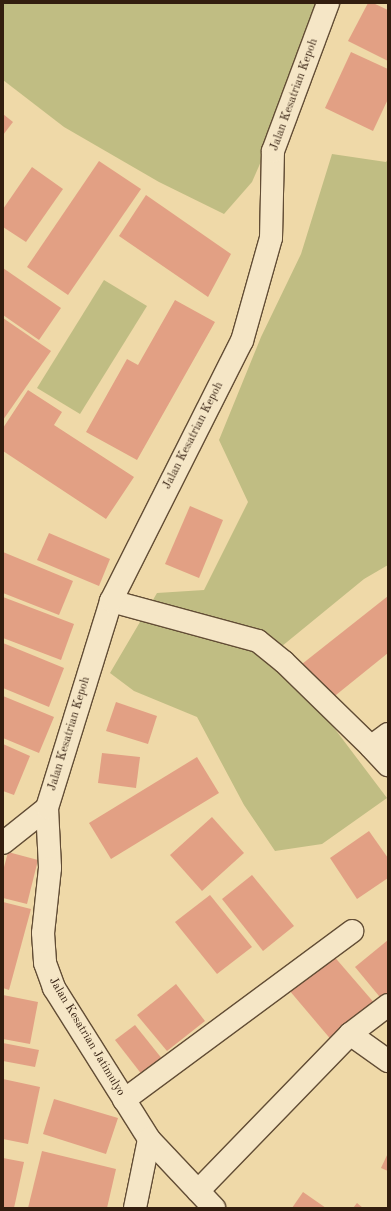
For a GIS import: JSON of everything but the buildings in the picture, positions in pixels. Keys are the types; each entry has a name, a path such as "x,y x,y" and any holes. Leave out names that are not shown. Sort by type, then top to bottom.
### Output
{"street":[{"name":"Jalan Kesatrian Kepoh","path":"47,808 111,601 242,341 271,238 273,152 328,3"},
{"path":"111,601 258,641 284,662 388,765"},
{"path":"371,748 388,734"},
{"path":"3,843 47,808"},
{"name":"Jalan Kesatrian Jatimulyo","path":"47,808 50,868 43,933 45,963 54,988 149,1139 214,1208"},
{"path":"124,1100 352,931"},
{"path":"198,1191 350,1034 388,1005"},
{"path":"350,1034 388,1061"},
{"path":"135,1208 149,1139"}],"shaded area":[{"path":"3,3 318,3 278,122 252,182 224,214 159,182 64,127 3,80"},
{"path":"332,154 386,162 388,159 388,565 364,579 276,651 387,798 322,844 275,851 244,805 197,717 134,691 110,673 157,593 204,590 248,502 219,440 261,337 301,254"},
{"path":"104,280 147,306 80,414 37,388"}]}
